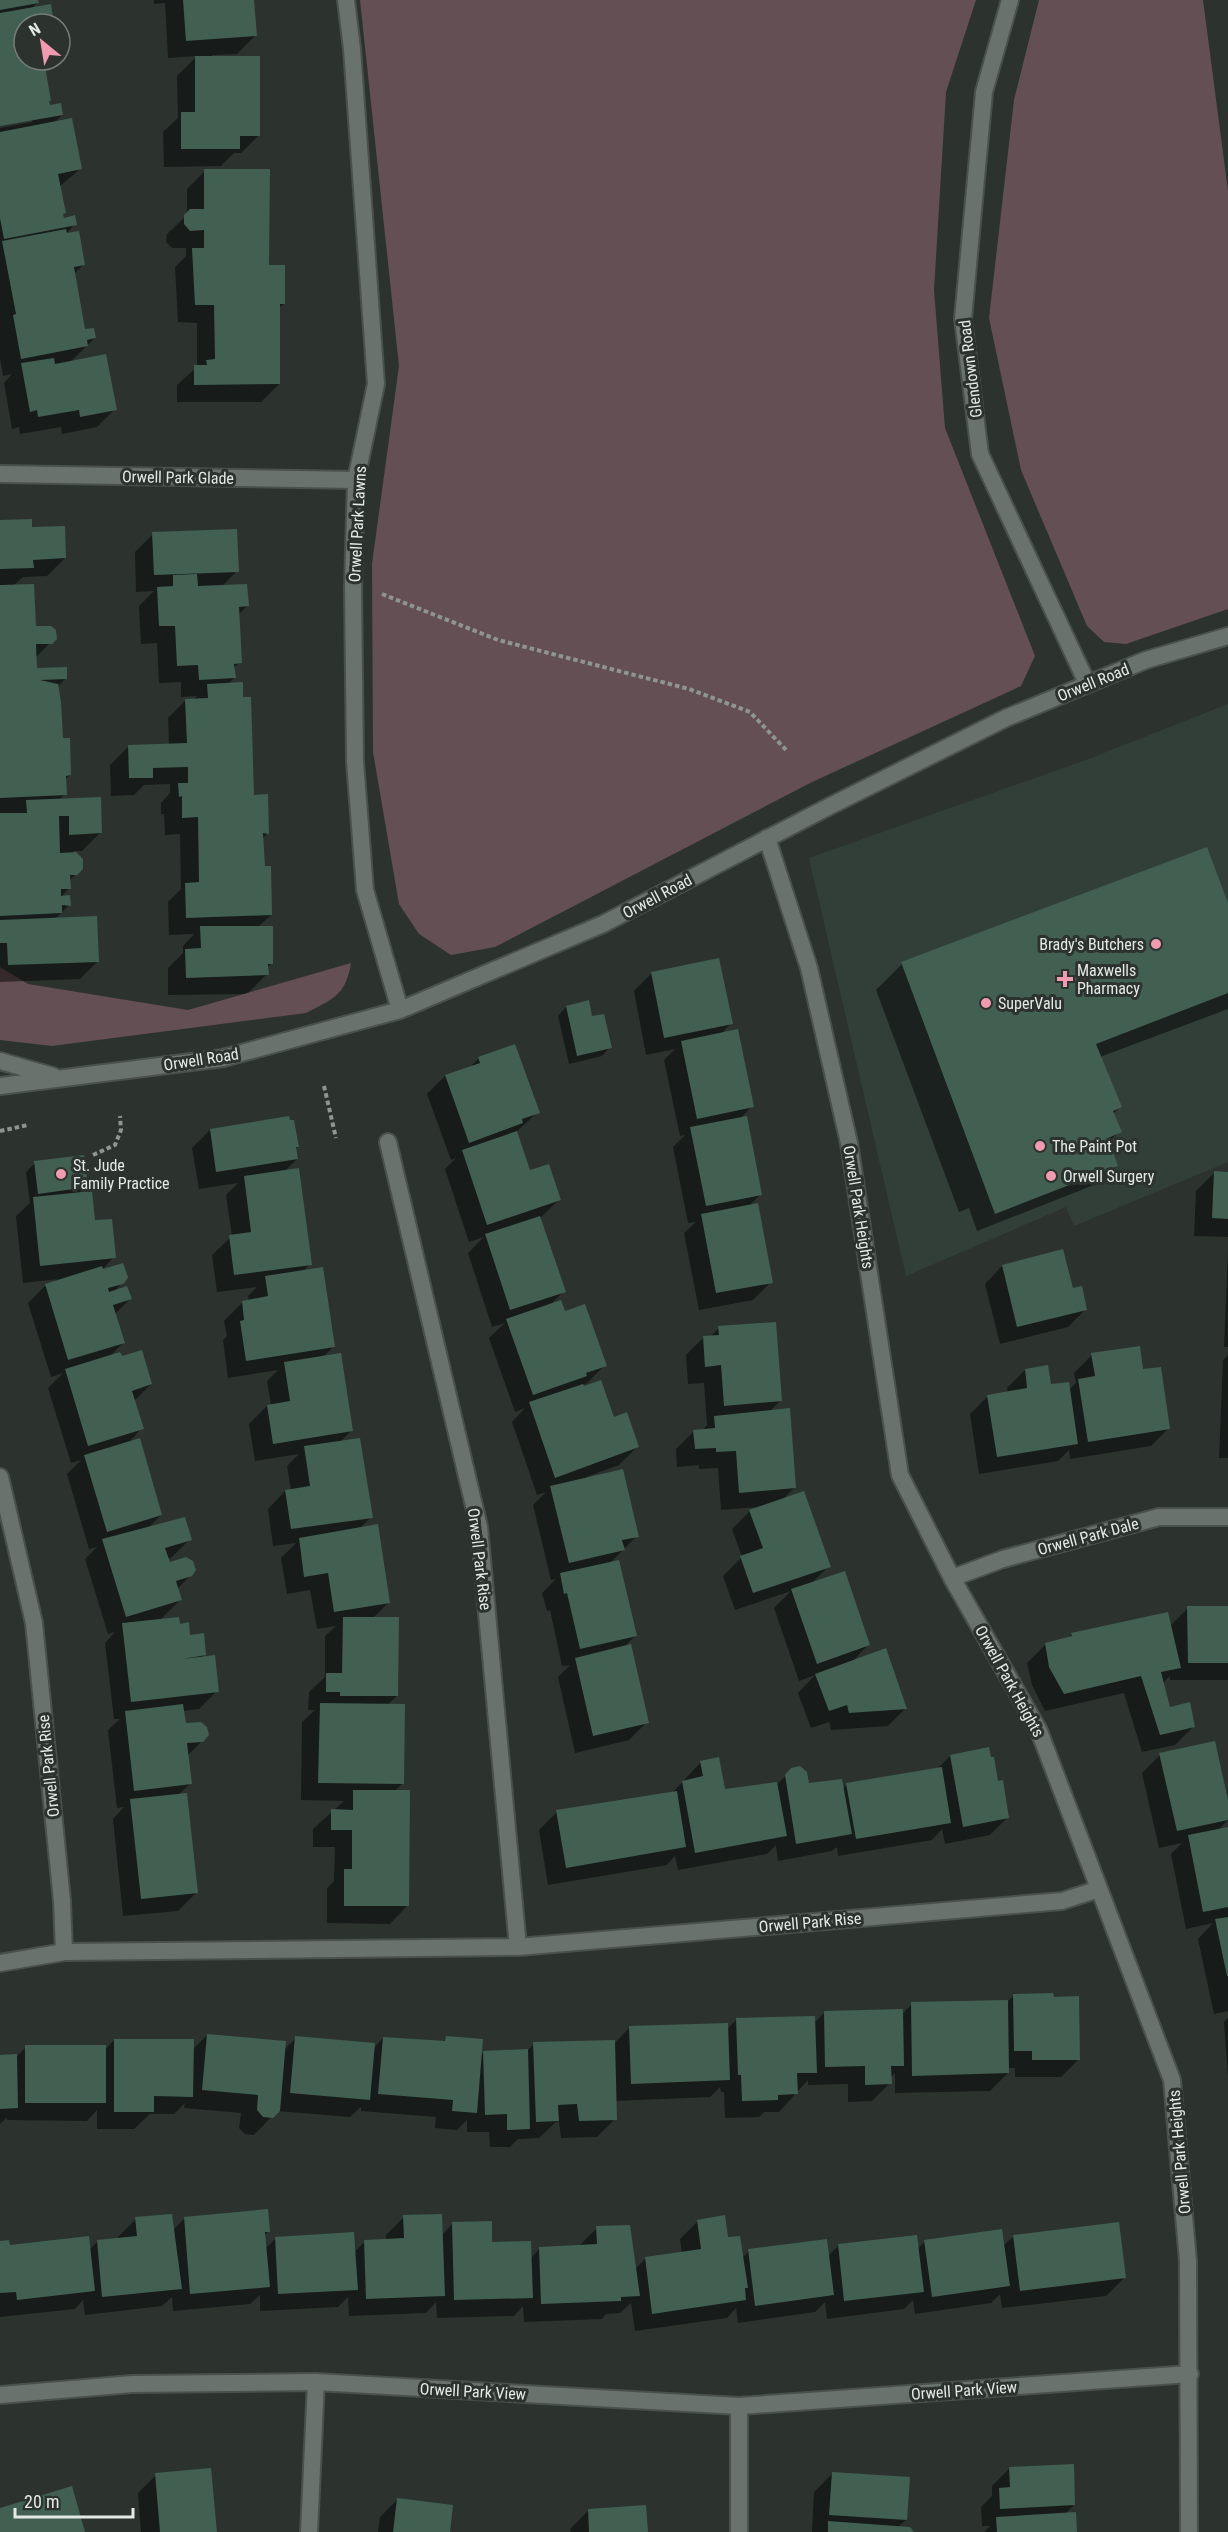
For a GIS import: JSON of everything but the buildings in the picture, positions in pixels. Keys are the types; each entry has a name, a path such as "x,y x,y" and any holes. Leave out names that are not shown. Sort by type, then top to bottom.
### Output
{"street":[{"name":"Orwell Park Lawns","path":"346,0 352,49 376,384 356,480 353,588 355,762 365,890 400,1010"},
{"name":"Glendown Road","path":"1010,0 984,92 963,320 980,454 1087,683"},
{"name":"Orwell Park Glade","path":"0,474 356,480"},
{"name":"Orwell Road","path":"0,1086 223,1058 400,1010 603,924 767,838 1006,718 1146,660 1228,636"},
{"name":"Orwell Park Heights","path":"767,838 808,968 849,1143 900,1475 952,1578 1040,1731 1172,2080 1188,2261 1190,2374 1188,2532"},
{"name":"Orwell Road","path":"0,1061 60,1078"},
{"name":"Orwell Park Rise","path":"388,1142 479,1527 518,1947"},
{"name":"Orwell Park Rise","path":"0,1477 34,1623 62,1901 64,1952"},
{"name":"Orwell Park Dale","path":"952,1578 1003,1559 1159,1517 1228,1516"},
{"name":"Orwell Park Rise","path":"0,1963 64,1952 518,1947 1062,1901 1100,1889"},
{"name":"Orwell Park View","path":"0,2395 132,2384 316,2382 739,2406 1190,2374"},
{"path":"309,2532 316,2382"},
{"path":"739,2406 740,2532"}],"path":[{"path":"378,593 498,640 689,689 740,708 750,712 788,752"},
{"path":"324,1086 336,1138"},
{"path":"93,1155 115,1145 121,1130 120,1116"},
{"path":"0,1131 28,1125"}],"shaded area":[{"path":"360,0 976,0 946,92 934,290 945,428 1035,656 1021,686 810,783 495,947 451,955 419,934 399,904 373,752 372,564 399,366"},
{"path":"1039,0 1203,0 1228,191 1228,609 1126,644 1104,642 1087,626 1021,470 989,318 1014,100"},
{"path":"1228,704 1228,1162 1074,1226 1066,1207 906,1276 809,858 1086,760"},
{"path":"351,963 346,982 337,995 306,1013 52,1046 0,1040 0,967 28,984 188,1010"}],"place":[{"name":"Brady's Butchers","path":"1156,944"},
{"name":"Maxwells Pharmacy","path":"1065,979"},
{"name":"SuperValu","path":"986,1003"},
{"name":"The Paint Pot","path":"1040,1146"},
{"name":"St. Jude Family Practice","path":"61,1174"},
{"name":"Orwell Surgery","path":"1051,1176"}]}
